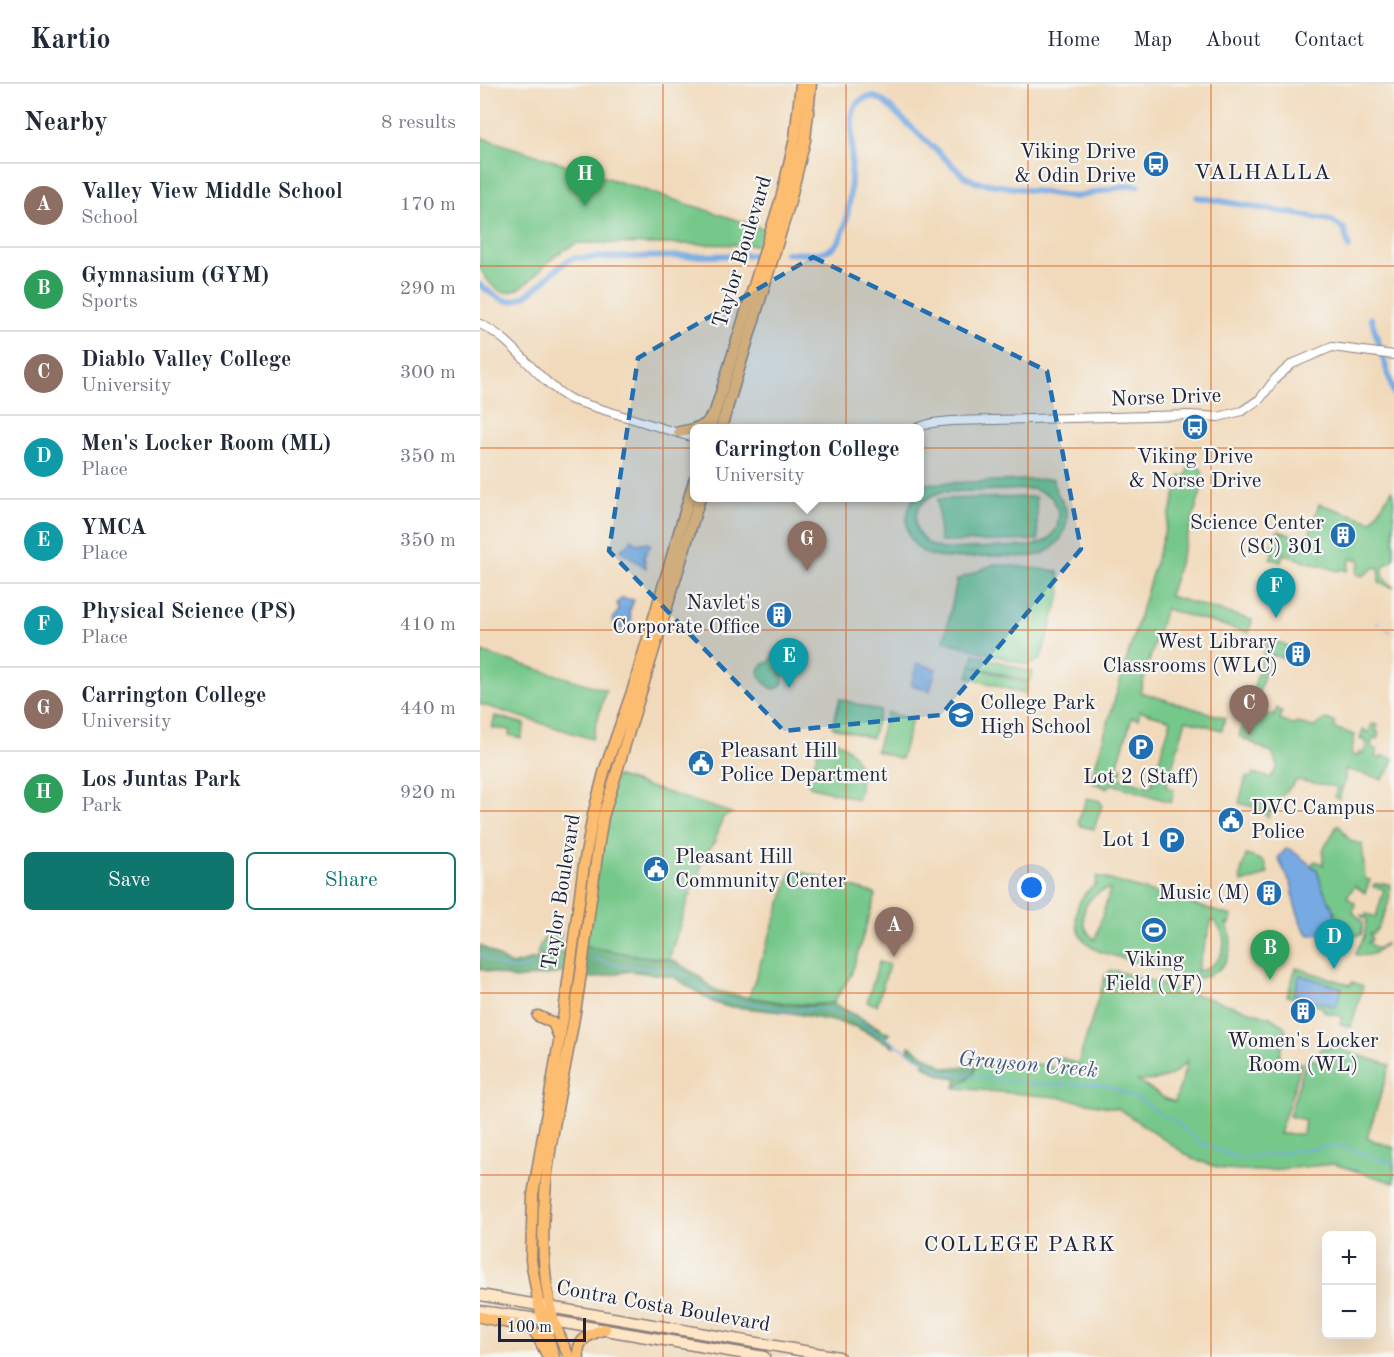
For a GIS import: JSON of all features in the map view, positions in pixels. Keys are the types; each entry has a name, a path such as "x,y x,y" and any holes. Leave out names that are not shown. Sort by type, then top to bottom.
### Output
{"main road":[{"name":"Taylor Boulevard","path":"711,424 782,195 795,138 801,84"},
{"name":"Taylor Boulevard","path":"723,424 789,205 805,140 811,84"},
{"path":"705,424 715,412"},
{"path":"679,432 690,430"},
{"name":"Taylor Boulevard","path":"548,1320 531,1260 533,1195 593,815 690,494"},
{"name":"Taylor Boulevard","path":"544,1307 543,1196 576,1009 594,866 603,817 699,502"},
{"path":"538,1016 553,1023 559,1037"},
{"name":"Contra Costa Boulevard","path":"480,1295 839,1357"},
{"name":"Contra Costa Boulevard","path":"480,1311 605,1329 764,1357"},
{"path":"480,1317 529,1327 537,1335 548,1357"},
{"path":"548,1320 554,1357"},
{"path":"548,1320 568,1357"},
{"path":"637,1335 649,1332 671,1334 675,1328"},
{"path":"579,1357 577,1350 582,1341 588,1335 605,1329"}],"street":[{"path":"480,324 505,340 557,392 572,400 690,436"},
{"name":"Norse Drive","path":"924,426 951,421 1218,417 1242,411 1260,399 1276,378 1292,364 1312,354 1332,347 1390,354"}],"highlighted area":[{"path":"813,257 1047,371 1081,549 941,715 784,731 609,551 638,358"}],"green space":[{"path":"480,137 771,231 766,245 578,243 557,255 517,290 508,292 499,290 490,283 480,268"},
{"path":"1190,463 1202,470 1203,485 1169,596 1252,620 1249,633 1165,609 1140,692 1225,718 1222,730 1186,720 1166,787 1174,790 1171,802 1112,784 1106,788 1091,780 1181,476 1186,476","holes":["1140,711 1171,720 1151,787 1119,778 1122,769 1117,767 1132,717 1138,719"]},
{"path":"1053,479 1056,491 1065,506 1067,518 1061,538 1044,553 1019,557 952,558 928,554 913,543 907,526 912,502 924,502 924,484","holes":["1033,489 1052,498 1059,513 1057,528 1048,540 1032,546 943,549 931,545 917,530 917,512 922,504 930,497 942,492"]},
{"path":"1392,490 1394,494 1394,559 1384,566 1383,573 1385,579 1394,588 1379,583 1379,567 1363,576 1356,574 1360,561 1357,558 1356,560 1351,558 1347,571 1341,569 1338,571 1283,554 1281,562 1270,559 1273,552 1268,549 1273,546 1278,531 1308,540 1319,504 1372,521"},
{"path":"1036,497 1038,540 940,542 938,499"},
{"path":"994,564 1058,571 1061,593 1040,660 1028,665 944,641 957,580"},
{"path":"1268,639 1287,645 1284,658 1270,655 1254,709 1274,716 1277,708 1282,712 1280,720 1293,725 1297,723 1314,727 1326,719 1335,722 1334,728 1355,735 1351,754 1357,757 1359,752 1364,753 1367,742 1360,739 1363,730 1369,732 1372,724 1378,725 1376,732 1379,733 1377,739 1373,738 1371,747 1377,750 1375,757 1394,759 1382,779 1345,769 1345,780 1339,799 1335,797 1337,787 1297,780 1278,800 1268,817 1256,808 1239,803 1246,777 1251,778 1253,773 1270,778 1278,767 1272,753 1239,736"},
{"path":"481,652 606,690 592,739 480,704"},
{"path":"773,653 786,657 781,674 784,675 782,681 784,682 778,688 773,689 761,679 759,672 764,664 771,661"},
{"path":"974,654 1032,672 1029,682 971,665"},
{"path":"971,666 1028,684 1025,694 968,677"},
{"path":"840,699 880,711 872,738 832,727"},
{"path":"887,712 912,720 901,759 876,751"},
{"path":"495,716 525,724 521,738 509,735 510,730 492,728"},
{"path":"823,735 844,745 856,759 861,777 858,799 810,786 808,782"},
{"path":"615,776 732,813 723,817 715,841 701,861 700,875 689,896 669,959 584,946"},
{"path":"1087,798 1100,801 1102,805 1094,829 1081,826 1078,822"},
{"path":"1339,825 1350,841 1362,844 1365,879 1370,880 1365,893 1355,886 1347,897 1355,903 1353,912 1363,922 1361,935 1326,939 1331,905 1317,870 1311,865 1315,861 1323,865 1323,850"},
{"path":"1246,855 1264,861 1268,873 1254,880 1242,882 1240,876"},
{"path":"795,870 876,894 851,975 833,1003 801,1004 749,997 791,872"},
{"name":"Viking Field (VF)","path":"1097,876 1232,916 1230,924 1226,923 1231,943 1225,961 1212,974 1191,978 1101,952 1090,946 1083,939 1076,920 1081,900 1097,884 1095,883","holes":["1110,890 1095,940 1085,925 1084,910 1093,896","1212,920 1223,934 1222,950 1219,958 1213,964 1197,971"]},
{"path":"1374,884 1389,884 1390,890 1383,918 1373,934 1370,934 1372,940 1368,942 1377,949 1386,943 1372,954 1359,955 1355,954 1364,937 1367,919 1361,915 1376,917 1384,889 1373,887"},
{"path":"551,929 561,933 559,949 537,955 540,945"},
{"path":"480,945 511,965 573,949 569,972 515,979 480,969"},
{"path":"584,946 673,960 699,976 714,990 729,994 787,1004 811,1006 833,1003 890,1034 885,1037 895,1047 856,1027 842,1023 793,1013 723,1006 711,1001 674,977 630,971 595,978 580,978"},
{"path":"879,962 889,965 877,1005 867,1002"},
{"path":"1296,968 1351,985 1352,982 1363,986 1351,1027 1340,1024 1342,1017 1325,1012 1322,1007 1287,996"},
{"path":"1110,971 1117,971 1270,1017 1284,1026 1286,1031 1279,1056 1302,1063 1279,1134 1303,1134 1305,1120 1289,1116 1307,1058 1317,1061 1322,1046 1328,1048 1329,1046 1390,1065 1367,1138 1394,1148 1394,1183 1334,1164 1259,1171 1223,1169 1193,1159 1119,1109 1057,1097 955,1088 972,1075 977,1065 1002,1061 1058,1068 1059,1057 1078,1064 1105,976","holes":["1188,1059 1175,1102 1137,1081 1154,1080 1172,1075"]},
{"path":"909,1046 946,1068 977,1065 972,1075 955,1088 957,1078 943,1076 923,1065 925,1061 908,1051"}],"water":[{"path":"632,539 637,544 647,542 651,545 644,556 646,568 621,551"},
{"path":"622,598 634,600 629,612 632,624 629,629 617,628 612,620 619,610 617,603"},
{"path":"917,663 936,669 930,691 911,685"},
{"path":"1286,849 1290,849 1317,870 1322,887 1335,913 1335,924 1325,934 1309,935 1302,926 1294,902 1292,886 1278,858"},
{"path":"1300,975 1342,988 1336,1007 1294,994"}],"waterway":[{"path":"786,253 809,254 827,251 840,239 849,207 852,114 857,104 869,97 883,101 964,176 976,182 1075,197 1130,185 1138,186"},
{"path":"1197,197 1330,220 1344,229 1349,248"},
{"path":"480,285 501,299 513,301 531,292 565,262 574,258 756,255"},
{"path":"1371,318 1394,394"},
{"path":"1376,622 1380,624"},
{"path":"1385,628 1390,631"},
{"name":"Grayson Creek","path":"480,954 499,966 515,969 531,966 551,958"},
{"name":"Grayson Creek","path":"593,958 618,966 669,969 688,976 712,997 722,1000 758,1004 789,1011 829,1010 849,1016 944,1073 1043,1085 1094,1084 1112,1087 1143,1101 1163,1117 1171,1118 1198,1141 1232,1156 1245,1158 1337,1145 1394,1163"}],"place":[{"name":"Viking Drive & Odin Drive","path":"1156,164"},
{"name":"Los Juntas Park","path":"585,206"},
{"name":"Viking Drive & Norse Drive","path":"1195,427"},
{"name":"Science Center (SC) 301","path":"1343,535"},
{"name":"Carrington College","path":"807,571"},
{"name":"Navlet's Corporate Office","path":"779,615"},
{"name":"Physical Science (PS)","path":"1276,618"},
{"name":"West Library Classrooms (WLC)","path":"1298,654"},
{"name":"YMCA","path":"789,688"},
{"name":"College Park High School","path":"961,715"},
{"name":"Diablo Valley College","path":"1249,735"},
{"name":"Lot 2 (Staff)","path":"1141,747"},
{"name":"Pleasant Hill Police Department","path":"701,763"},
{"name":"DVC Campus Police","path":"1231,820"},
{"name":"Lot 1","path":"1172,840"},
{"name":"Pleasant Hill Community Center","path":"656,869"},
{"name":"Music (M)","path":"1269,893"},
{"name":"Viking Field (VF)","path":"1154,930"},
{"name":"Valley View Middle School","path":"894,957"},
{"name":"Men's Locker Room (ML)","path":"1334,969"},
{"name":"Gymnasium (GYM)","path":"1270,980"},
{"name":"Women's Locker Room (WL)","path":"1303,1011"}],"district":[{"name":"VALHALLA","path":"1263,173"},
{"name":"COLLEGE PARK","path":"1020,1245"}]}
